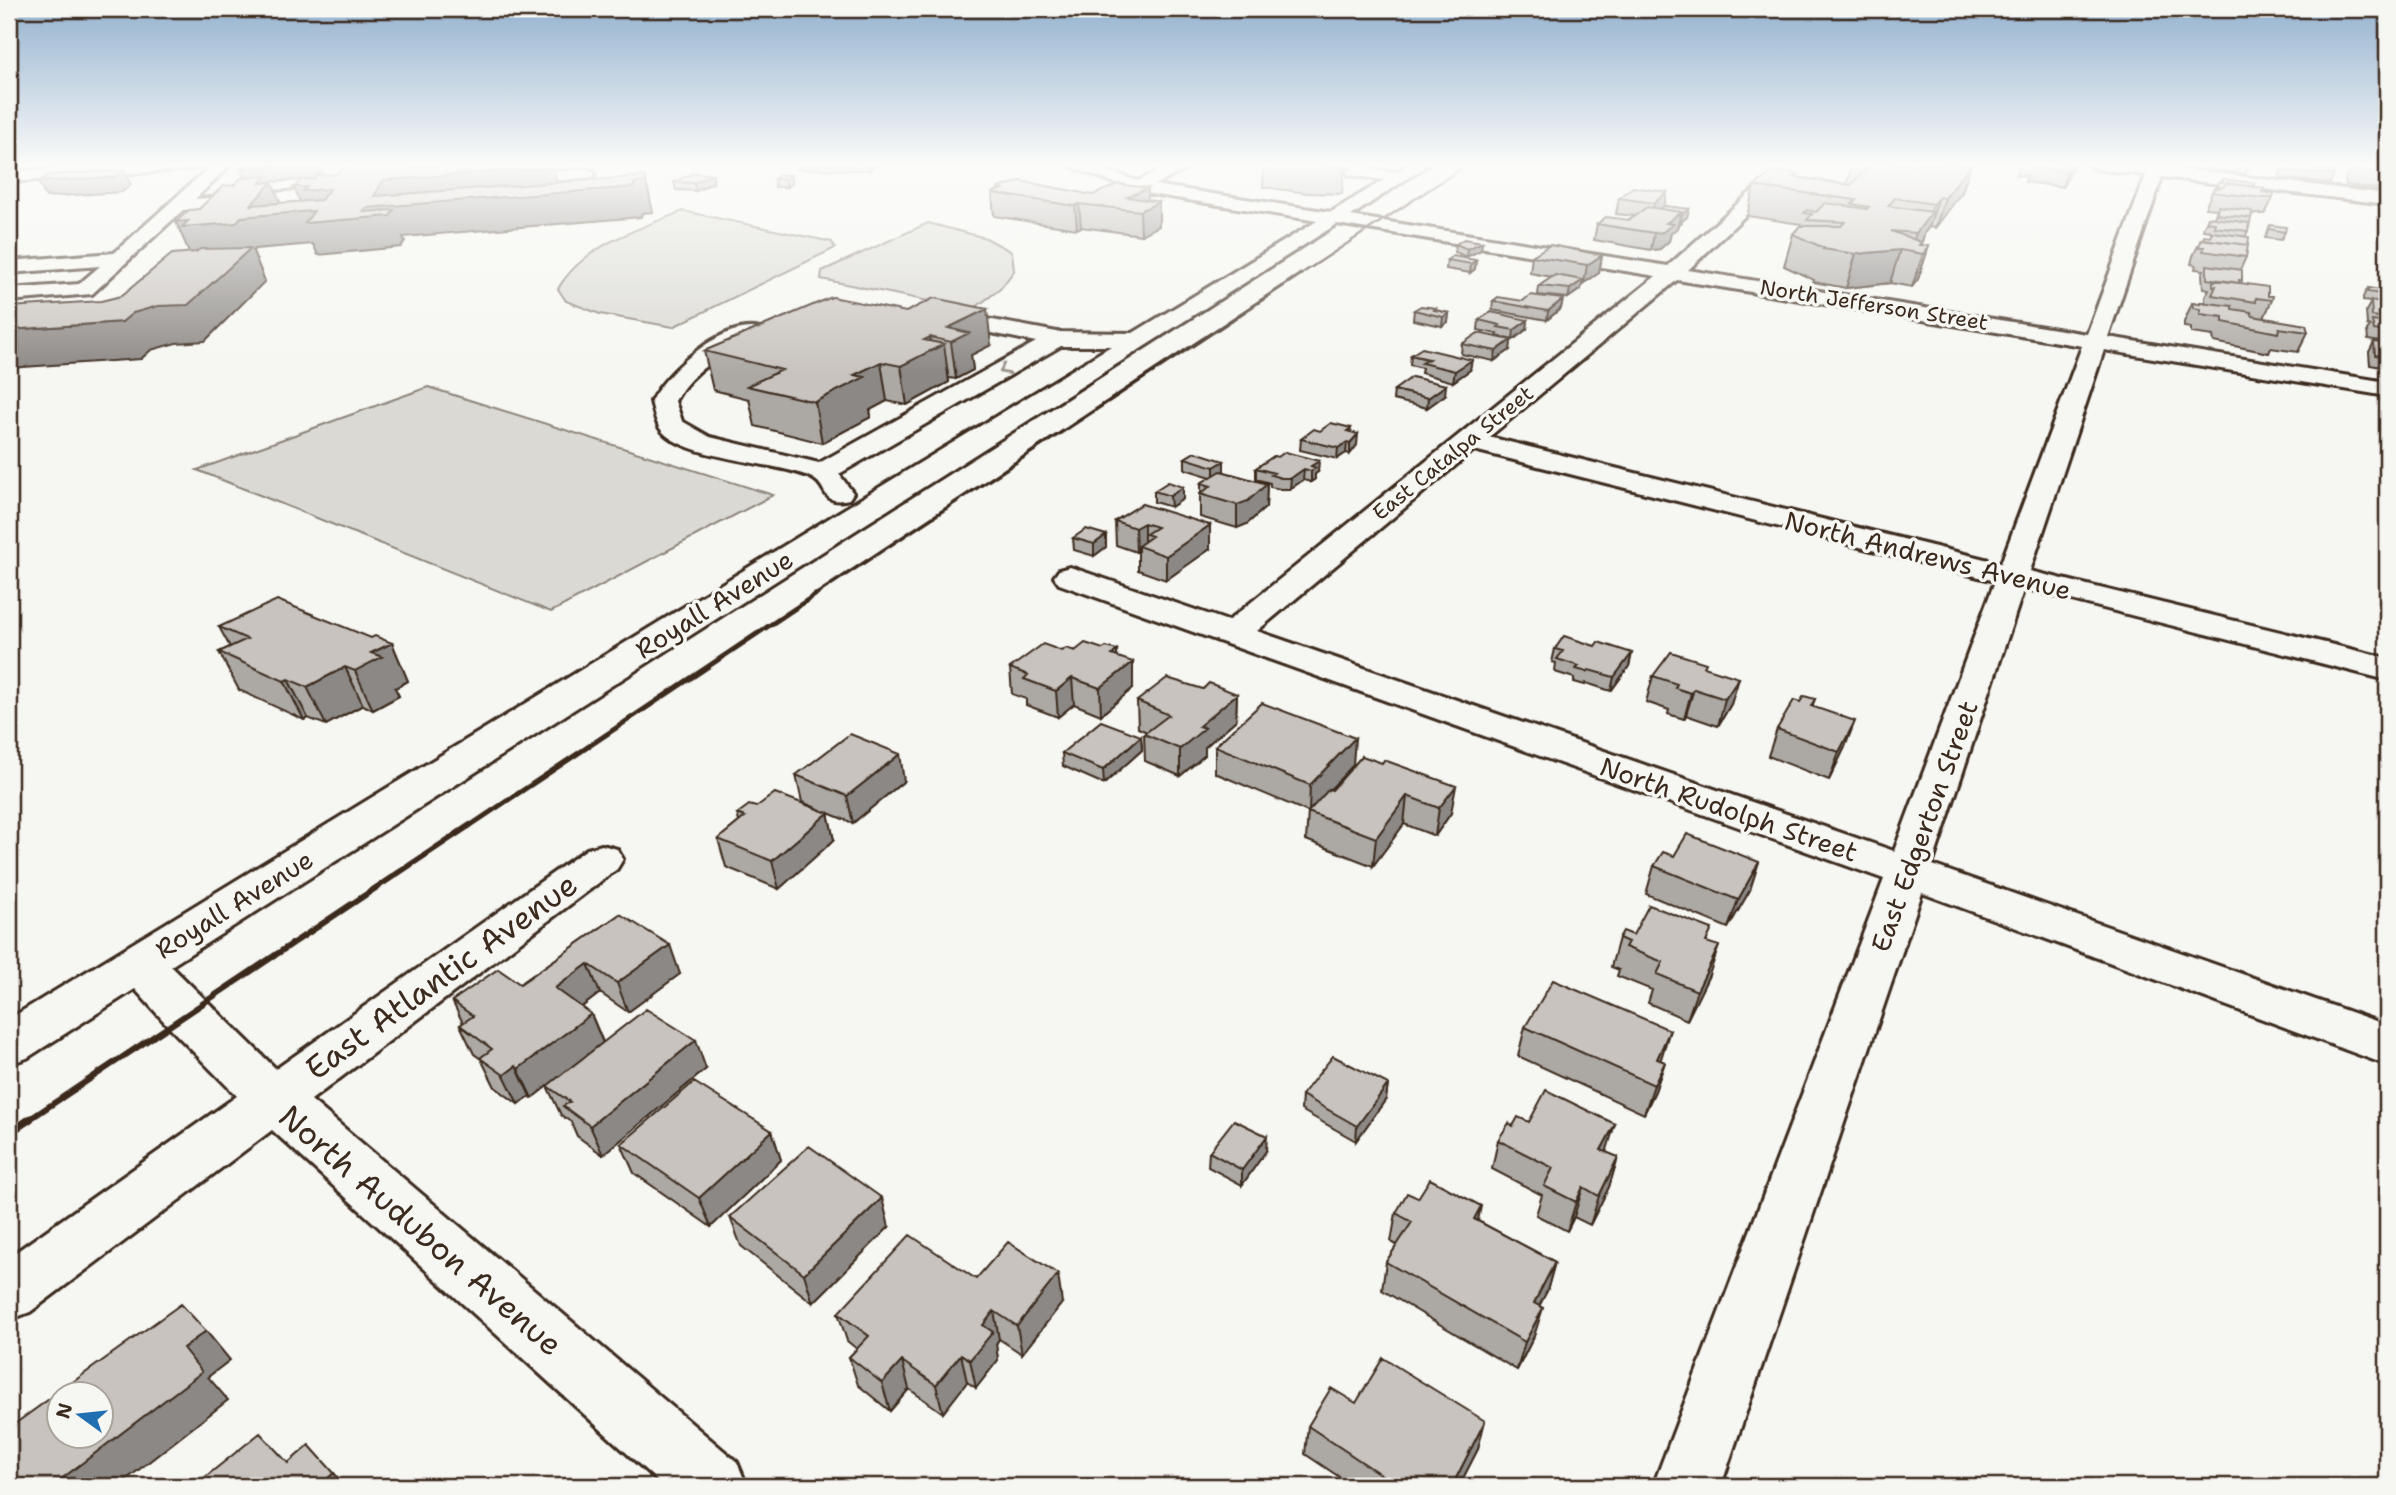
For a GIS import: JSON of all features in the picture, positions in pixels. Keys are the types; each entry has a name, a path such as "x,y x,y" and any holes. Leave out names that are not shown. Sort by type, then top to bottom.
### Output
{"street":[{"path":"85,290 148,234"},
{"name":"Royall Avenue","path":"9,1044 1138,340 1289,234"},
{"name":"North Jefferson Street","path":"1466,234 1674,272 2387,389"},
{"name":"East Catalpa Street","path":"1232,635 1674,272 1715,234"},
{"name":"East Edgerton Street","path":"1687,1486 2134,234"},
{"path":"9,267 122,258"},
{"path":"9,295 85,290 103,293 109,299"},
{"path":"921,314 1057,339 1138,340"},
{"path":"774,328 743,337 714,351 682,373 669,387 663,401 666,414 671,425 701,443 823,472 1057,339"},
{"name":"North Andrews Avenue","path":"1468,440 2387,669"},
{"path":"823,472 834,490 861,512"},
{"name":"North Rudolph Street","path":"1070,578 1908,872 2387,1045"},
{"name":"East Atlantic Avenue","path":"9,1292 602,859"},
{"name":"North Audubon Avenue","path":"140,962 187,1015 272,1098 713,1486"}],"shaded area":[{"path":"627,234 792,234 832,242 835,248 673,327 600,314 566,301 558,289 569,274 582,261"},
{"path":"904,234 970,234 986,238 1012,252 1014,271 1000,289 972,310 821,279 822,271"},
{"path":"428,387 773,495 551,612 197,470"}],"building":[{"path":"1793,234 1899,234 1921,242 1919,245 1929,246 1923,254 1900,250 1856,254 1823,249"},
{"path":"2212,234 2225,234 2249,237 2248,245 2203,239 2204,236 2211,237"},
{"path":"1464,239 1482,242 1467,249 1456,244"},
{"path":"2201,239 2248,245 2246,257 2203,251 2204,247 2199,247"},
{"path":"1550,245 1602,255 1587,265 1532,256"},
{"path":"251,248 188,305 158,306 133,313 122,322 9,330 9,307 101,301 121,296 172,254 196,252 200,249"},
{"path":"1453,256 1476,260 1471,264 1447,260"},
{"path":"2207,265 2242,270 2242,280 2239,280 2239,283 2207,279"},
{"path":"1555,275 1583,280 1570,289 1539,286"},
{"path":"2213,279 2268,287 2268,296 2273,296 2272,300 2256,298 2256,302 2212,295 2216,286 2213,286"},
{"path":"2368,288 2387,291 2387,295 2368,292"},
{"path":"1530,295 1563,299 1548,311 1493,301 1498,297 1523,301"},
{"path":"832,297 906,312 934,298 987,309 948,328 969,333 951,342 930,337 924,340 944,344 901,366 881,362 854,375 865,377 815,402 747,386 782,370 704,351"},
{"path":"2371,301 2387,304 2387,318 2372,316"},
{"path":"2192,303 2232,306 2232,309 2251,312 2253,316 2306,325 2308,332 2279,328 2278,333 2223,322 2223,317 2200,314 2200,309 2193,308"},
{"path":"1421,306 1449,313 1443,317 1414,310"},
{"path":"1491,312 1528,320 1514,330 1479,320"},
{"path":"2372,321 2387,323 2387,332 2374,330"},
{"path":"1478,333 1511,340 1496,351 1462,344"},
{"path":"2374,342 2387,344 2387,357 2375,355"},
{"path":"1422,348 1472,360 1455,371 1422,363 1429,359 1411,355"},
{"path":"1412,377 1446,385 1428,398 1394,390"},
{"path":"1331,423 1351,428 1347,431 1358,434 1350,443 1338,448 1301,439 1314,429 1320,431"},
{"path":"1195,452 1224,461 1214,467 1185,458"},
{"path":"1285,452 1319,461 1311,466 1316,468 1311,471 1304,469 1291,478 1281,478 1256,468"},
{"path":"1221,471 1267,484 1248,501 1237,505 1200,494 1211,486 1201,483"},
{"path":"1168,482 1183,487 1170,496 1154,491"},
{"path":"1142,504 1210,525 1166,556 1138,546 1152,536 1146,534 1157,527 1144,523 1135,528 1115,521"},
{"path":"1086,529 1106,535 1094,544 1073,538"},
{"path":"277,600 371,638 375,636 392,643 371,653 382,657 355,671 345,667 307,687 288,679 284,681 219,652 247,639 219,627"},
{"path":"1564,636 1595,646 1598,642 1632,653 1614,677 1589,670 1587,672 1576,669 1579,666 1557,659 1563,651 1555,649"},
{"path":"1085,643 1117,650 1112,655 1133,662 1100,688 1072,678 1056,691 1024,679 1028,675 1010,668 1043,644 1062,651 1066,648 1075,651"},
{"path":"1671,652 1706,663 1704,667 1739,678 1725,699 1694,689 1691,693 1675,688 1677,684 1653,676"},
{"path":"1167,678 1203,689 1209,683 1237,694 1199,726 1205,728 1180,749 1144,734 1169,715 1137,701"},
{"path":"1804,696 1815,699 1811,706 1855,721 1839,752 1777,729 1794,700 1800,702"},
{"path":"1262,703 1355,738 1310,785 1215,746"},
{"path":"1101,721 1141,736 1103,770 1062,753"},
{"path":"850,734 900,754 847,796 796,775"},
{"path":"1362,756 1382,763 1384,760 1456,786 1439,808 1407,796 1376,838 1308,812"},
{"path":"775,793 828,813 772,861 718,839 745,817 737,814 749,805 756,807"},
{"path":"1687,834 1759,862 1738,900 1654,866 1663,852 1674,856"},
{"path":"1649,905 1712,929 1706,942 1719,946 1697,991 1657,974 1663,962 1625,947 1628,942 1619,938 1623,931 1633,935"},
{"path":"620,914 670,945 617,983 588,964 555,988 591,1014 518,1069 516,1066 504,1075 480,1058 492,1049 460,1025 473,1016 452,1001 498,969 520,984"},
{"path":"1553,980 1670,1030 1657,1059 1665,1062 1654,1085 1525,1027"},
{"path":"646,1009 696,1040 590,1126 563,1106 570,1102 547,1086"},
{"path":"1333,1056 1388,1084 1357,1126 1302,1095"},
{"path":"694,1082 772,1131 699,1198 621,1144"},
{"path":"1546,1090 1615,1124 1601,1150 1618,1157 1599,1196 1583,1187 1576,1202 1544,1186 1553,1168 1498,1140 1509,1123 1513,1126 1518,1117 1529,1122"},
{"path":"1234,1120 1267,1136 1242,1170 1209,1152"},
{"path":"809,1146 882,1198 804,1274 730,1217"},
{"path":"1430,1179 1481,1206 1474,1219 1555,1262 1534,1303 1543,1308 1525,1342 1386,1262 1412,1222 1396,1213 1407,1193 1418,1198"},
{"path":"910,1235 976,1279 1008,1242 1058,1274 1017,1326 994,1311 983,1325 993,1332 970,1360 961,1354 936,1385 902,1361 882,1383 849,1357 869,1336 838,1313"},
{"path":"181,1304 206,1331 183,1348 202,1372 116,1437 116,1380 76,1380"},
{"path":"1383,1358 1485,1421 1452,1486 1398,1486 1308,1426 1331,1388 1356,1403"},
{"path":"46,1401 46,1450 99,1450 52,1486 9,1486 9,1428"},
{"path":"260,1433 288,1463 309,1445 334,1473 318,1486 194,1486"}],"railway":[{"path":"1298,276 1362,234"},
{"path":"813,597 1301,274"},
{"path":"468,827 813,597"},
{"path":"27,1121 470,825"},
{"path":"9,1133 27,1121"}]}
